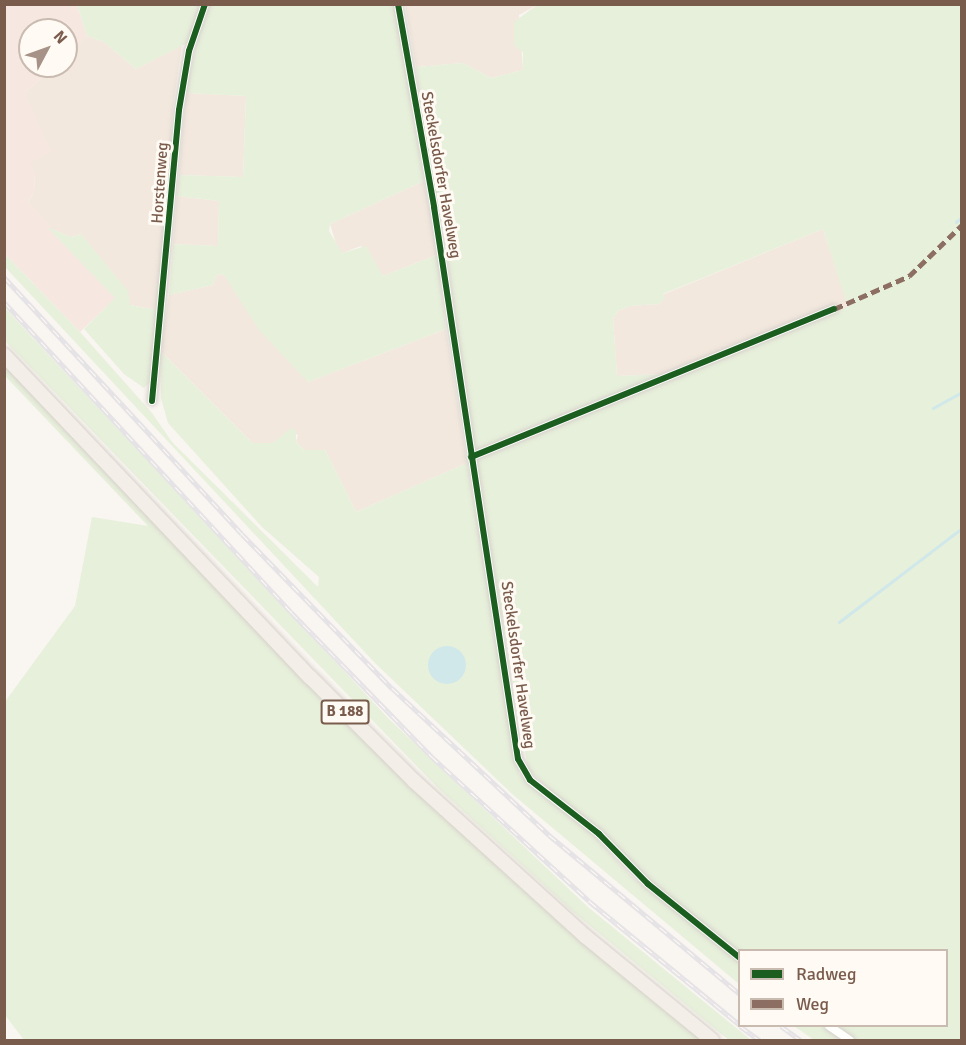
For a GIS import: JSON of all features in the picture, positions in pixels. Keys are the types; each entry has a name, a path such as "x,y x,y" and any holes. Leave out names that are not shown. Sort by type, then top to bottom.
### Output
{"main road":[{"name":"B 188","path":"4,355 398,764 543,899 712,1041"}],"street":[{"name":"Horstenweg","path":"152,401 179,110 189,51 205,4"},
{"name":"Steckelsdorfer Havelweg","path":"398,4 434,207 471,457 523,770 599,834 632,871 738,955"},
{"path":"471,457 834,309"},
{"path":"830,1027 850,1041"}],"shaded area":[{"path":"5,5 77,5 87,36 78,45 78,18 18,18 18,78 42,78 25,93 51,152 30,162 35,175 34,193 28,202 116,298 80,332 5,254"},
{"path":"405,5 537,5 519,15 523,70 491,78 463,63 416,67"},
{"path":"87,36 104,42 136,69 182,45 173,107 165,247 157,310 130,305 81,234 71,237 47,227 28,202 34,193 35,175 29,162 25,93 42,78 78,78 78,45"},
{"path":"186,93 246,96 243,177 179,175"},
{"path":"424,181 437,255 383,276 361,246 342,253 338,250 330,224"},
{"path":"177,196 219,201 218,246 173,244"},
{"path":"823,229 849,307 684,373 617,376 613,319 618,311 630,306 659,304 662,295"},
{"path":"217,274 224,275 308,382 446,329 467,463 356,512 325,450 304,450 296,442 298,434 273,443 252,443 160,351 169,295 213,285"}],"green space":[{"path":"77,5 200,5 187,43 136,69 104,42 87,36"},
{"path":"210,5 394,5 424,181 330,224 329,231 342,253 366,246 383,276 437,255 446,329 308,382 259,330 224,275 217,274 213,285 169,295 173,244 218,246 219,201 177,196 179,175 243,177 246,96 186,93 198,37"},
{"path":"537,5 961,5 961,1040 814,1040 795,1027 948,1027 948,949 738,949 738,951 638,871 528,769 472,445 446,246 425,142 416,67 463,63 491,78 523,70 523,52 514,45 514,22","holes":["823,229 848,307 684,373 617,376 613,319 618,311 630,306 659,304 665,298 663,294"]},
{"path":"47,227 71,237 81,234 128,291 130,305 157,310 149,383 144,388 124,374 84,329 115,298"},
{"path":"5,254 80,332 152,413 172,442 318,587 319,577 262,527 168,423 161,398 160,351 252,443 273,443 291,428 296,431 296,442 304,450 325,450 356,512 467,463 519,774 591,833 632,877 738,961 738,983 511,793 374,662 5,267"},
{"path":"5,308 388,718 588,907 751,1040 729,1040 720,1033 572,911 439,789 5,341"},
{"path":"5,364 430,804 559,921 704,1040 24,1040 5,1015 4,703 75,606 92,517 148,526 5,376"}],"water":[{"path":"447,646 461,651 466,665 461,679 447,684 433,679 428,665 433,651"}],"waterway":[{"path":"956,222 962,217"},
{"path":"933,408 962,392"},
{"path":"839,622 962,528"}],"railway":[{"path":"4,277 242,534 392,688 549,835 738,992"},
{"path":"4,302 291,612 431,756 589,901 738,1023"},
{"path":"741,1027 759,1040"},
{"path":"782,1027 800,1040"}],"marked path":[{"path":"834,309 909,276 962,225"}],"cycle path":[{"path":"152,401 179,110 189,51 205,4"},
{"path":"398,4 434,207 518,759 530,780 599,834 648,884 738,956"},
{"path":"471,457 834,309"}]}
